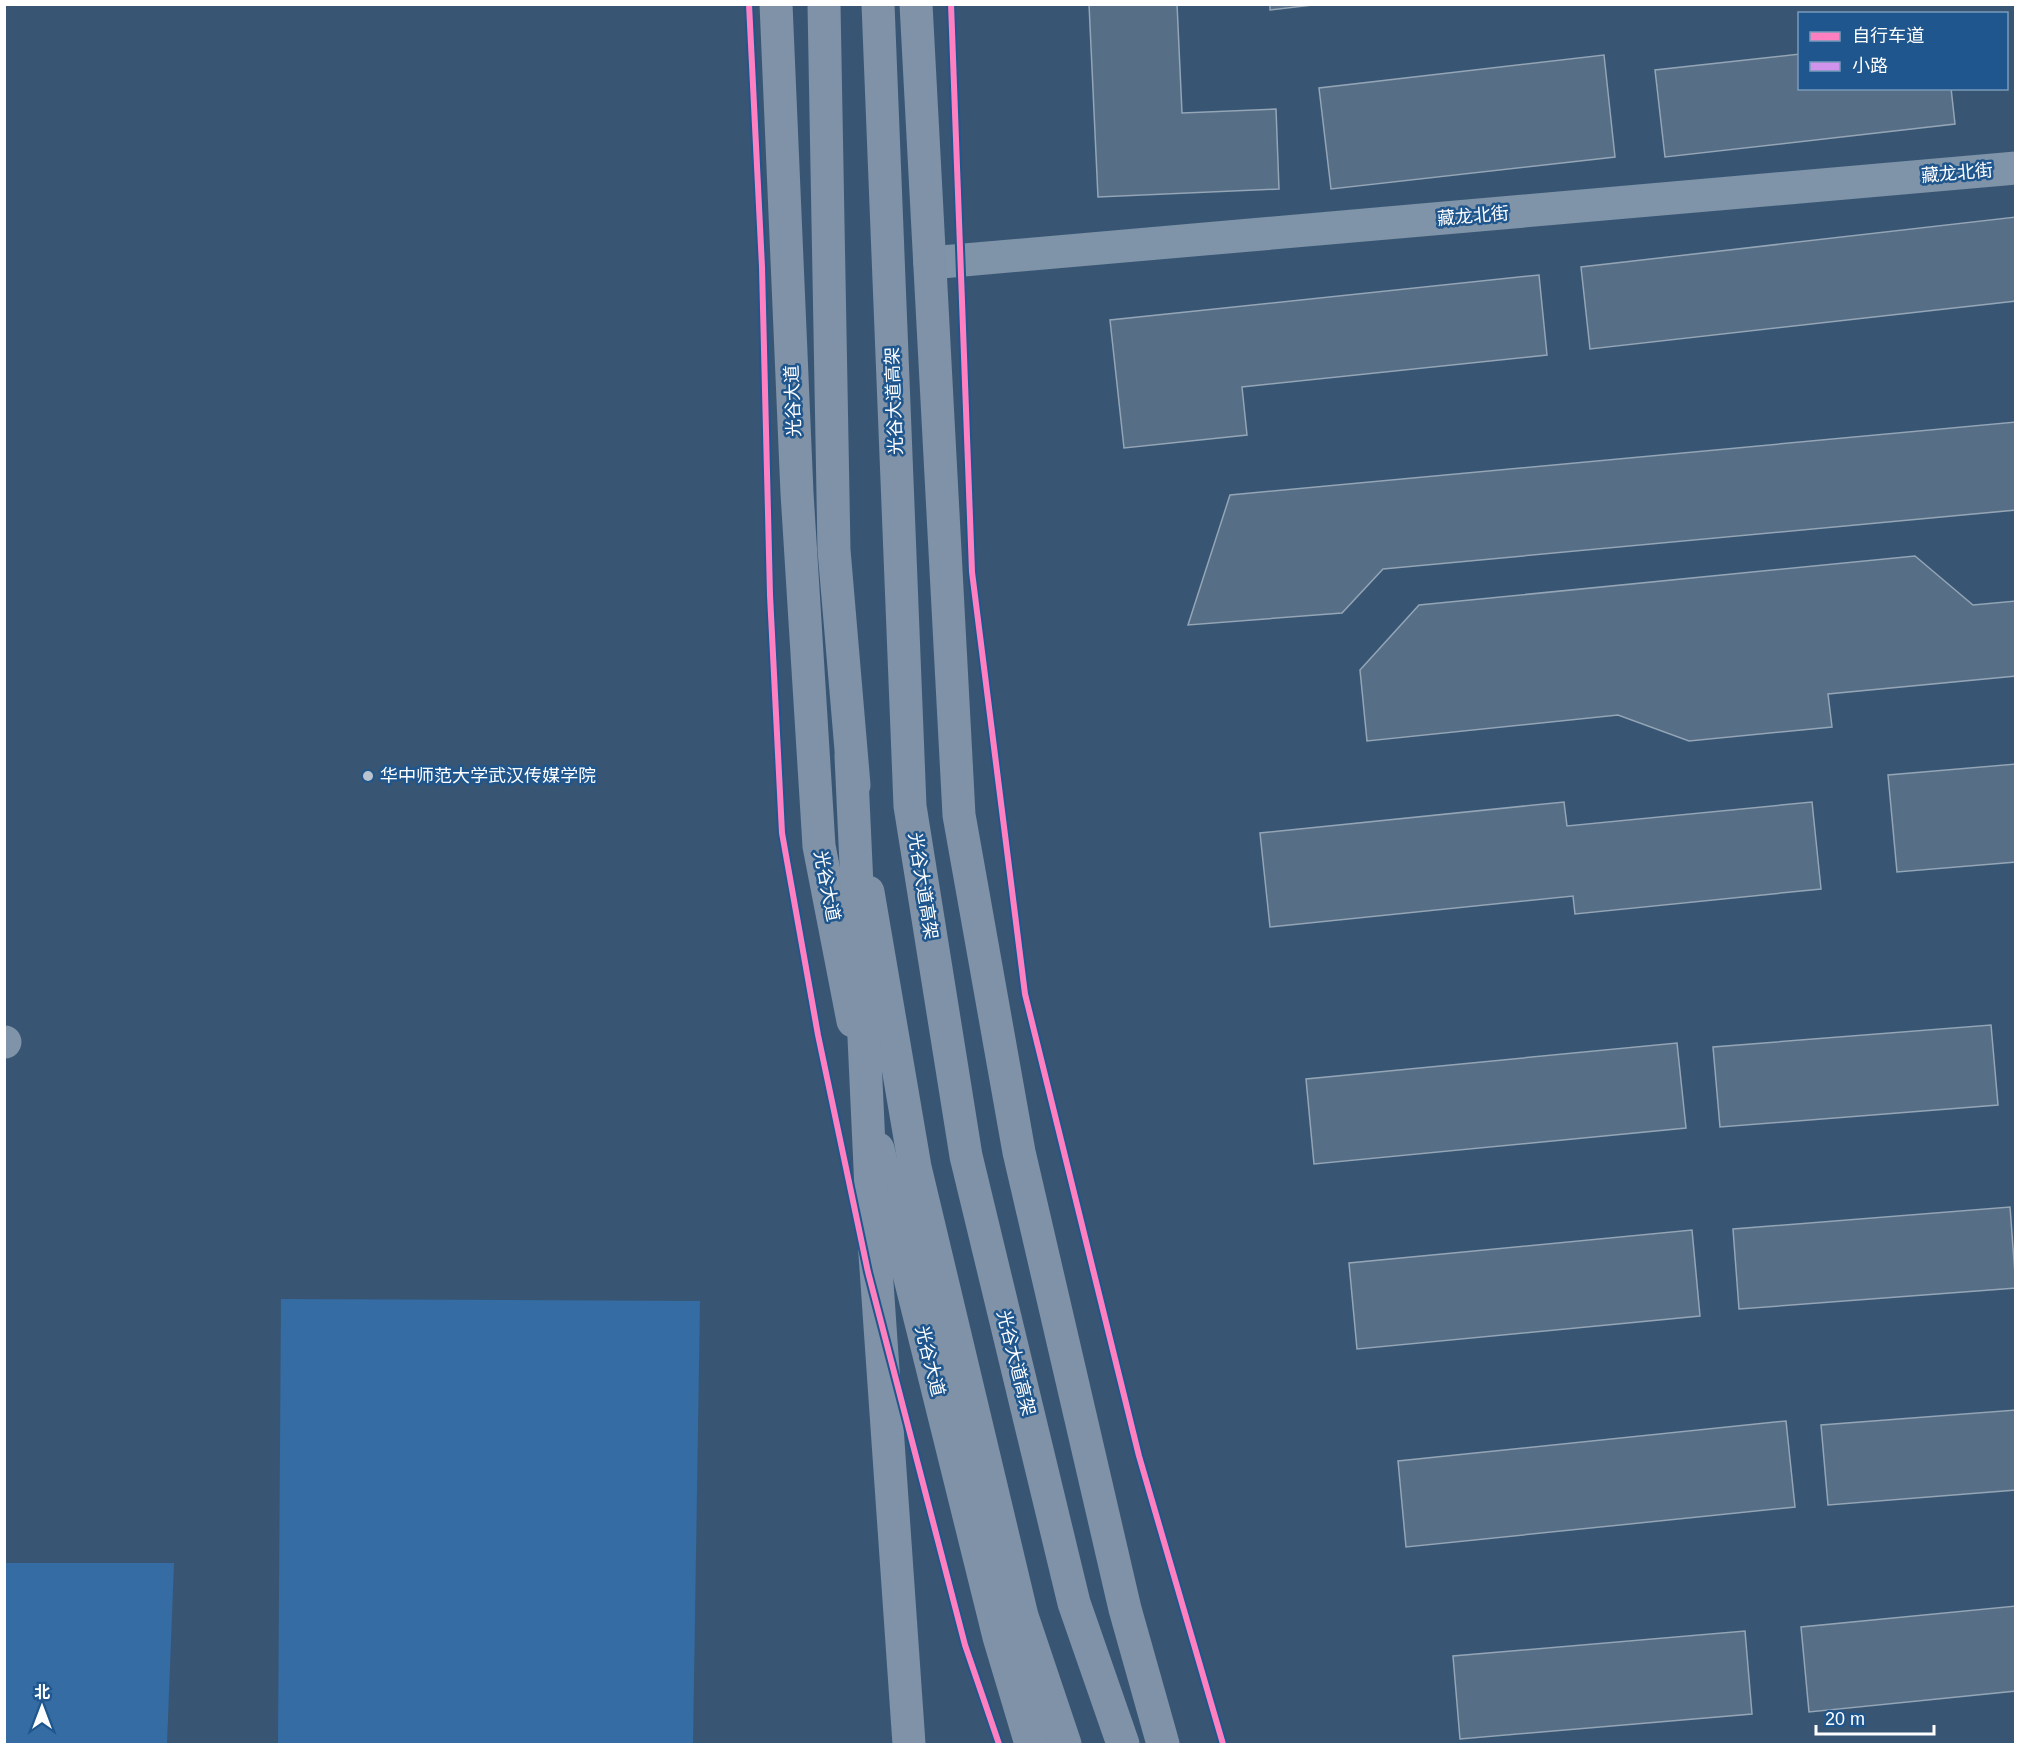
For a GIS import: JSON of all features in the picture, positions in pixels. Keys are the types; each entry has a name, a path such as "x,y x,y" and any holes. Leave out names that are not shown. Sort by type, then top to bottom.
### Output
{"main road":[{"name":"光谷大道","path":"776,4 796,493 819,846 882,1172 999,1637 1031,1744"},
{"path":"824,4 834,550 857,827 915,1167 1022,1616 1065,1744"},
{"name":"光谷大道高架","path":"878,4 910,806 966,1156 1074,1603 1123,1744"},
{"path":"916,4 959,815 1020,1152 1125,1608 1163,1744"},
{"path":"851,756 872,1211 909,1744"}],"street":[{"name":"藏龙北街","path":"930,263 2016,168"}],"shaded area":[{"path":"281,1299 700,1301 693,1744 278,1744"},
{"path":"5,1563 174,1563 167,1744 5,1744"}],"building":[{"path":"1089,4 1177,4 1182,113 1276,109 1279,189 1098,197"},
{"path":"1270,4 1321,4 1270,10"},
{"path":"1798,54 1798,90 1951,90 1955,124 1665,157 1655,70"},
{"path":"1604,55 1615,157 1331,189 1319,88"},
{"path":"2016,217 2016,301 1590,349 1581,267"},
{"path":"1539,275 1547,355 1242,387 1247,435 1124,448 1110,320"},
{"path":"2016,422 2016,510 1383,569 1342,613 1188,625 1230,495"},
{"path":"1915,556 1973,605 2016,601 2016,676 1828,694 1832,727 1689,741 1618,715 1367,741 1360,670 1419,605"},
{"path":"2016,764 2016,862 1897,872 1888,775"},
{"path":"1564,802 1567,826 1812,802 1821,889 1575,914 1573,896 1270,927 1260,833"},
{"path":"1991,1025 1998,1105 1720,1127 1713,1047"},
{"path":"1677,1043 1686,1128 1314,1164 1306,1079"},
{"path":"2010,1207 2016,1288 1739,1309 1733,1229"},
{"path":"1692,1230 1700,1316 1357,1349 1349,1263"},
{"path":"2016,1410 2016,1490 1828,1505 1821,1425"},
{"path":"1786,1421 1795,1507 1406,1547 1398,1461"},
{"path":"2016,1606 2016,1691 1809,1712 1801,1627"},
{"path":"1745,1631 1752,1714 1460,1739 1453,1656"}],"cycle path":[{"path":"749,4 762,267 770,595 782,833 818,1035 868,1272 965,1645 999,1744"},
{"path":"951,4 972,572 1025,994 1139,1456 1223,1744"}],"place":[{"name":"华中师范大学武汉传媒学院","path":"368,776"}]}
